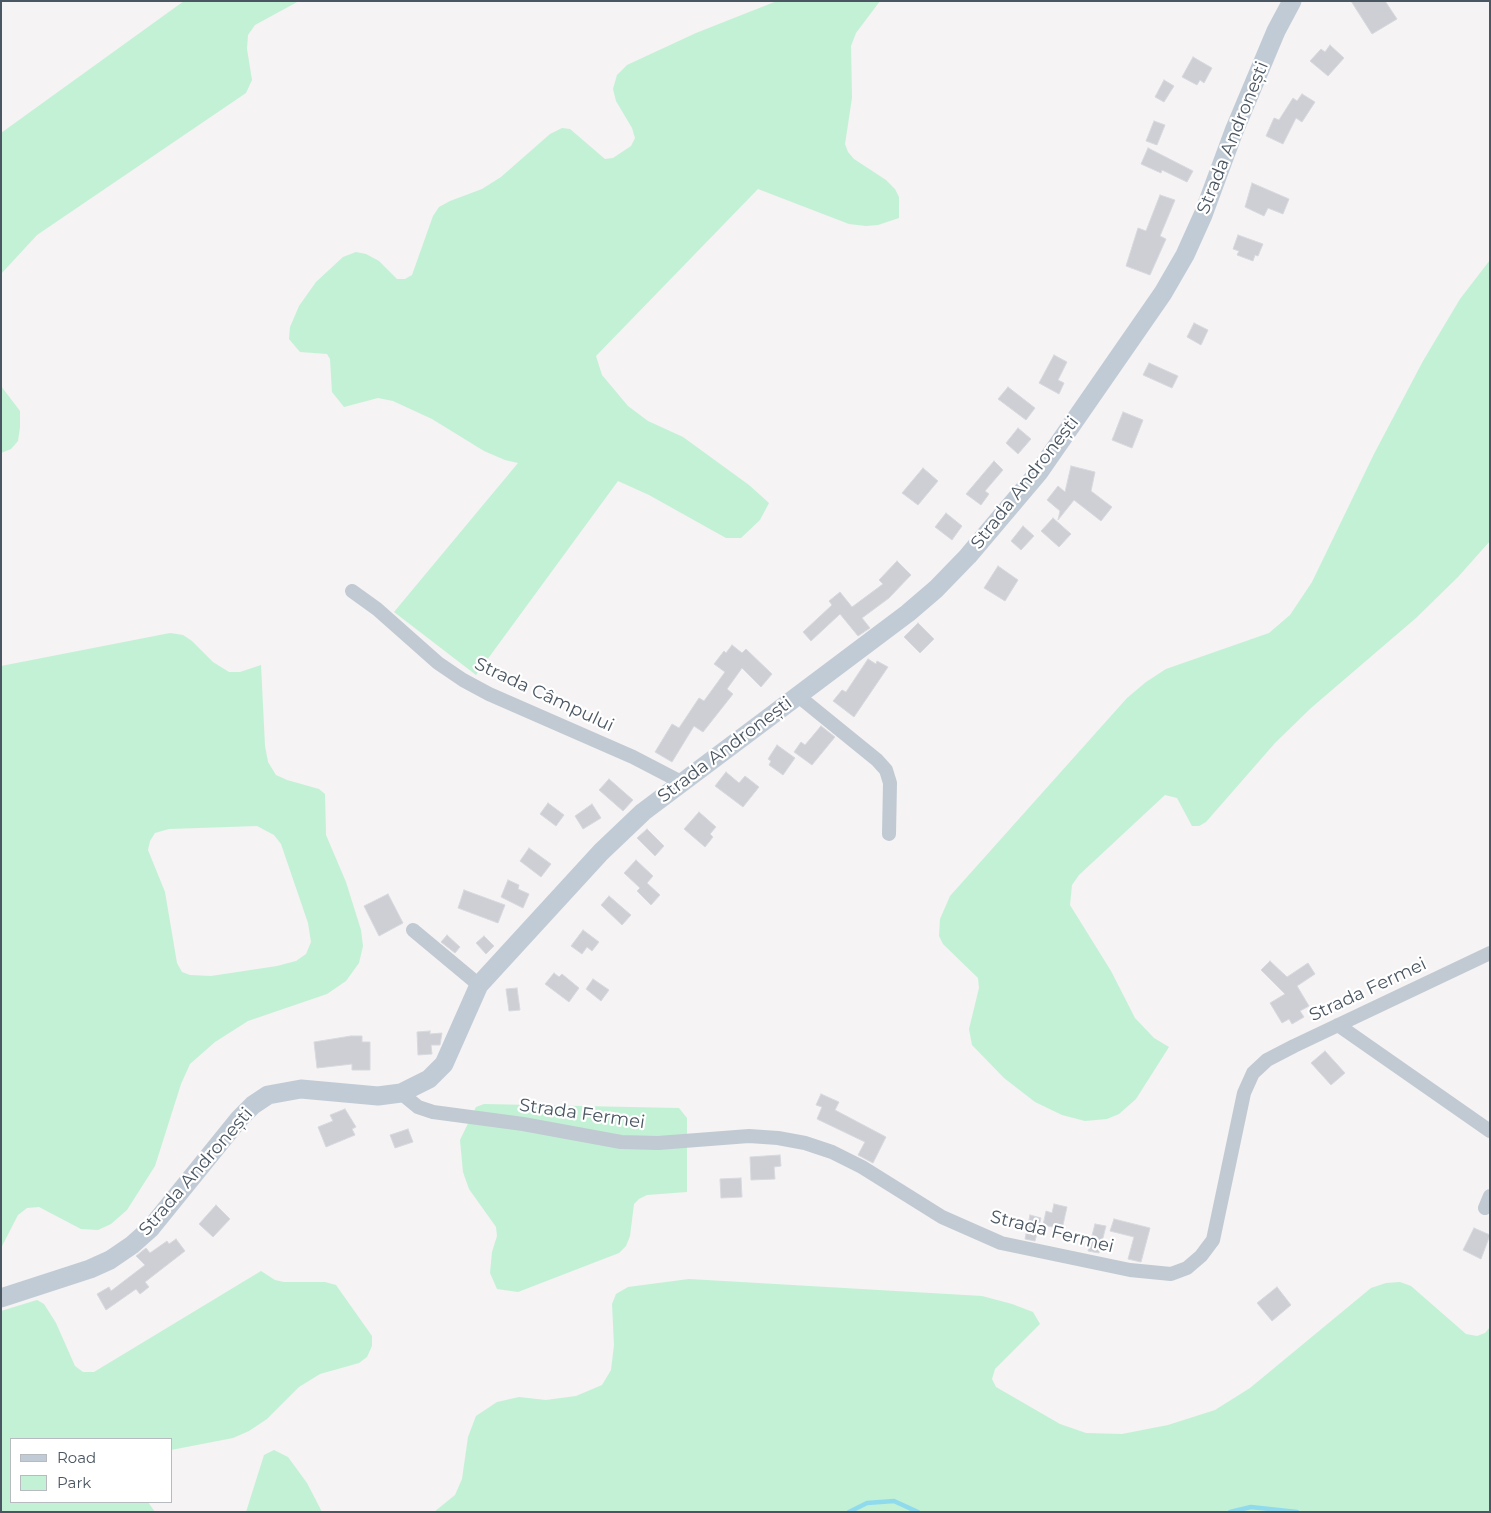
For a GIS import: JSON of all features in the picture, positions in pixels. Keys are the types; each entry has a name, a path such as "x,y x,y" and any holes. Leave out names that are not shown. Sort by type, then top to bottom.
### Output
{"street":[{"name":"Strada Andronești","path":"1,1298 90,1269 110,1260 132,1245 150,1229 239,1119 253,1105 268,1095 300,1089 378,1096 401,1093 429,1078 444,1064 479,985 601,852 643,812 936,589 968,556 1039,472 1163,293 1185,255 1203,215 1251,90 1276,31 1292,1"},
{"name":"Strada Câmpului","path":"352,591 377,609 438,663 463,680 633,757 683,783"},
{"path":"797,695 877,760 886,770 890,783 889,834"},
{"path":"413,930 479,985"},
{"name":"Strada Fermei","path":"401,1093 418,1107 433,1112 523,1124 621,1142 658,1143 749,1136 778,1138 804,1143 832,1152 862,1167 942,1217 1001,1242 1130,1270 1171,1274 1187,1268 1201,1256 1213,1240 1244,1093 1253,1073 1267,1060 1490,953"},
{"path":"1338,1026 1490,1131"}],"green space":[{"path":"184,1 299,1 255,25 248,35 247,49 252,80 246,93 37,235 1,274 1,133"},
{"path":"777,1 880,1 856,33 851,46 852,98 845,144 848,152 854,159 886,180 895,189 899,197 899,218 878,225 849,224 758,189 596,356 602,375 628,406 648,421 683,437 749,485 769,503 760,520 741,538 726,538 649,495 618,481 476,675 394,612 518,463 484,451 432,419 393,401 378,398 344,407 332,392 330,359 327,354 300,352 289,339 290,327 299,306 316,282 343,257 356,252 366,254 379,261 397,279 405,279 412,275 433,216 439,207 482,189 501,177 550,134 562,128 570,129 605,159 613,158 631,146 635,138 632,128 616,101 613,89 617,75 627,65 696,33"},
{"path":"1490,260 1490,541 1458,577 1416,618 1311,708 1275,743 1206,822 1199,826 1192,826 1177,798 1165,795 1079,875 1072,885 1070,905 1111,971 1135,1018 1154,1038 1169,1047 1136,1099 1119,1114 1107,1119 1085,1121 1062,1115 1035,1102 1004,1078 972,1045 969,1029 979,988 978,978 943,944 939,936 940,919 950,896 1127,698 1146,682 1166,669 1269,633 1290,615 1312,582 1374,454 1423,361 1460,299"},
{"path":"1,386 20,411 20,427 18,441 11,449 1,453"},
{"path":"170,633 183,635 192,641 213,662 229,672 240,672 261,665 265,746 268,762 276,775 319,789 325,794 326,835 346,882 361,930 363,946 359,963 346,981 327,994 248,1021 215,1042 190,1064 181,1084 155,1166 127,1210 111,1224 98,1230 81,1229 39,1207 27,1208 18,1215 1,1248 1,666","holes":["257,826 274,835 281,844 308,923 311,942 306,954 296,961 277,966 211,976 190,975 182,972 177,963 165,892 148,850 150,841 155,833 169,829"]},
{"path":"484,1104 679,1108 687,1118 687,1192 647,1195 639,1199 634,1204 630,1236 626,1246 619,1253 518,1292 497,1289 490,1273 492,1252 497,1236 496,1227 469,1189 463,1172 460,1140 476,1107"},
{"path":"261,1271 275,1280 284,1282 325,1282 336,1285 372,1336 372,1346 367,1357 359,1363 320,1374 299,1387 267,1419 249,1431 233,1438 172,1450 172,1438 10,1438 10,1503 149,1503 155,1512 1,1512 1,1311 37,1300 44,1304 56,1323 75,1366 83,1372 94,1372"},
{"path":"689,1279 982,1296 1012,1304 1033,1312 1040,1324 995,1369 992,1379 996,1387 1060,1424 1086,1433 1122,1434 1168,1425 1215,1410 1250,1388 1371,1288 1386,1283 1400,1282 1411,1286 1466,1334 1477,1336 1485,1333 1490,1327 1490,1512 434,1512 455,1495 462,1479 468,1437 476,1416 497,1402 519,1397 546,1400 576,1396 602,1385 611,1370 614,1345 612,1304 616,1294 628,1287"},
{"path":"274,1450 288,1457 307,1483 322,1512 246,1512 264,1455"}],"building":[{"path":"1351,1 1385,1 1397,19 1372,34"},
{"path":"1330,45 1344,58 1328,76 1310,61 1321,49 1325,52"},
{"path":"1193,57 1212,68 1204,83 1200,80 1197,85 1182,77"},
{"path":"1164,80 1174,86 1164,102 1155,97"},
{"path":"1302,94 1315,102 1302,122 1296,118 1283,144 1266,136 1274,118 1279,120 1293,98 1297,101"},
{"path":"1154,121 1165,125 1157,145 1146,141"},
{"path":"1148,148 1193,171 1187,182 1162,170 1161,173 1141,164"},
{"path":"1252,183 1289,199 1283,214 1268,208 1264,216 1245,207"},
{"path":"1160,195 1175,200 1160,236 1166,239 1150,275 1126,266 1138,228 1146,231"},
{"path":"1238,235 1263,244 1258,256 1255,255 1253,261 1237,255 1239,251 1233,249"},
{"path":"1194,323 1208,330 1201,345 1187,337"},
{"path":"1054,355 1067,362 1058,380 1064,383 1059,394 1039,383"},
{"path":"1149,363 1178,376 1172,388 1143,375"},
{"path":"1008,387 1035,408 1026,420 998,399"},
{"path":"1123,412 1143,420 1132,448 1112,440"},
{"path":"1018,428 1031,439 1018,454 1006,443"},
{"path":"994,461 1003,470 985,491 989,494 981,505 966,494"},
{"path":"1071,466 1095,472 1091,491 1112,507 1101,521 1074,500 1058,520 1060,511 1047,500 1058,486 1065,492"},
{"path":"923,468 938,481 918,505 902,493"},
{"path":"946,513 962,526 952,540 935,527"},
{"path":"1053,518 1071,534 1059,547 1041,531"},
{"path":"1023,526 1034,536 1021,550 1011,541"},
{"path":"897,561 911,575 889,598 862,618 870,628 858,636 840,614 811,641 803,632 832,605 829,601 840,592 852,607 883,584 879,580"},
{"path":"998,566 1018,580 1005,601 984,588"},
{"path":"918,623 934,639 920,653 904,637"},
{"path":"732,645 742,653 746,649 772,674 761,687 742,668 727,689 733,694 703,732 694,726 672,762 655,752 672,724 679,728 699,698 704,701 725,672 714,664 724,651 726,653"},
{"path":"868,659 876,664 877,661 888,667 854,717 833,701 842,690 846,692"},
{"path":"821,726 835,737 812,765 794,752 801,742 805,745"},
{"path":"777,745 795,758 783,775 769,765 771,761 768,759"},
{"path":"726,772 739,783 745,776 759,787 743,807 715,786"},
{"path":"609,779 633,800 623,811 599,790"},
{"path":"548,803 564,815 556,826 540,814"},
{"path":"592,804 601,818 583,829 575,816"},
{"path":"699,812 716,827 710,834 713,837 705,847 684,829"},
{"path":"647,829 664,846 655,856 637,838"},
{"path":"529,848 551,864 541,877 520,861"},
{"path":"636,860 653,876 647,883 660,895 651,905 637,891 640,888 624,873"},
{"path":"508,880 519,885 518,889 529,894 523,908 501,897"},
{"path":"464,890 505,905 498,923 458,908"},
{"path":"388,894 403,923 379,936 364,906"},
{"path":"609,896 631,915 622,925 601,905"},
{"path":"583,930 599,942 592,951 587,947 582,954 571,946"},
{"path":"447,935 460,947 455,953 441,942"},
{"path":"484,936 494,946 486,954 476,943"},
{"path":"1270,961 1287,977 1308,963 1315,974 1297,986 1309,1006 1300,1011 1304,1017 1292,1024 1289,1019 1282,1023 1270,1003 1285,994 1261,970"},
{"path":"554,973 559,977 562,974 579,988 569,1002 545,984"},
{"path":"593,979 609,990 601,1001 586,989"},
{"path":"517,988 520,1010 509,1011 506,989"},
{"path":"430,1031 430,1034 442,1033 440,1045 431,1045 432,1054 418,1055 417,1032"},
{"path":"362,1036 362,1042 370,1042 370,1070 352,1070 352,1064 317,1068 314,1042"},
{"path":"1325,1051 1345,1073 1331,1085 1311,1063"},
{"path":"821,1094 839,1102 835,1110 886,1137 873,1163 858,1155 865,1142 817,1119 822,1107 816,1105"},
{"path":"345,1109 356,1127 352,1129 355,1135 326,1147 318,1127 333,1121 330,1115"},
{"path":"408,1129 413,1142 395,1148 390,1135"},
{"path":"780,1155 781,1166 774,1167 775,1179 751,1180 750,1157"},
{"path":"741,1178 742,1197 721,1198 720,1179"},
{"path":"1054,1204 1067,1207 1062,1229 1043,1225 1046,1211 1052,1213"},
{"path":"216,1205 230,1219 213,1237 199,1224"},
{"path":"1030,1215 1041,1218 1035,1241 1025,1239"},
{"path":"1114,1219 1150,1228 1141,1262 1128,1259 1134,1237 1110,1231"},
{"path":"1095,1224 1106,1226 1099,1253 1088,1251"},
{"path":"1474,1228 1490,1235 1481,1259 1463,1250"},
{"path":"176,1239 185,1251 145,1282 149,1287 140,1294 136,1289 106,1310 97,1294 109,1287 111,1291 145,1265 136,1256 146,1248 150,1253 167,1241 169,1244"},
{"path":"1277,1287 1291,1305 1272,1321 1257,1303"}],"waterway":[{"path":"849,1512 867,1503 894,1501 918,1512"},
{"path":"1230,1512 1251,1507 1297,1512"}]}
